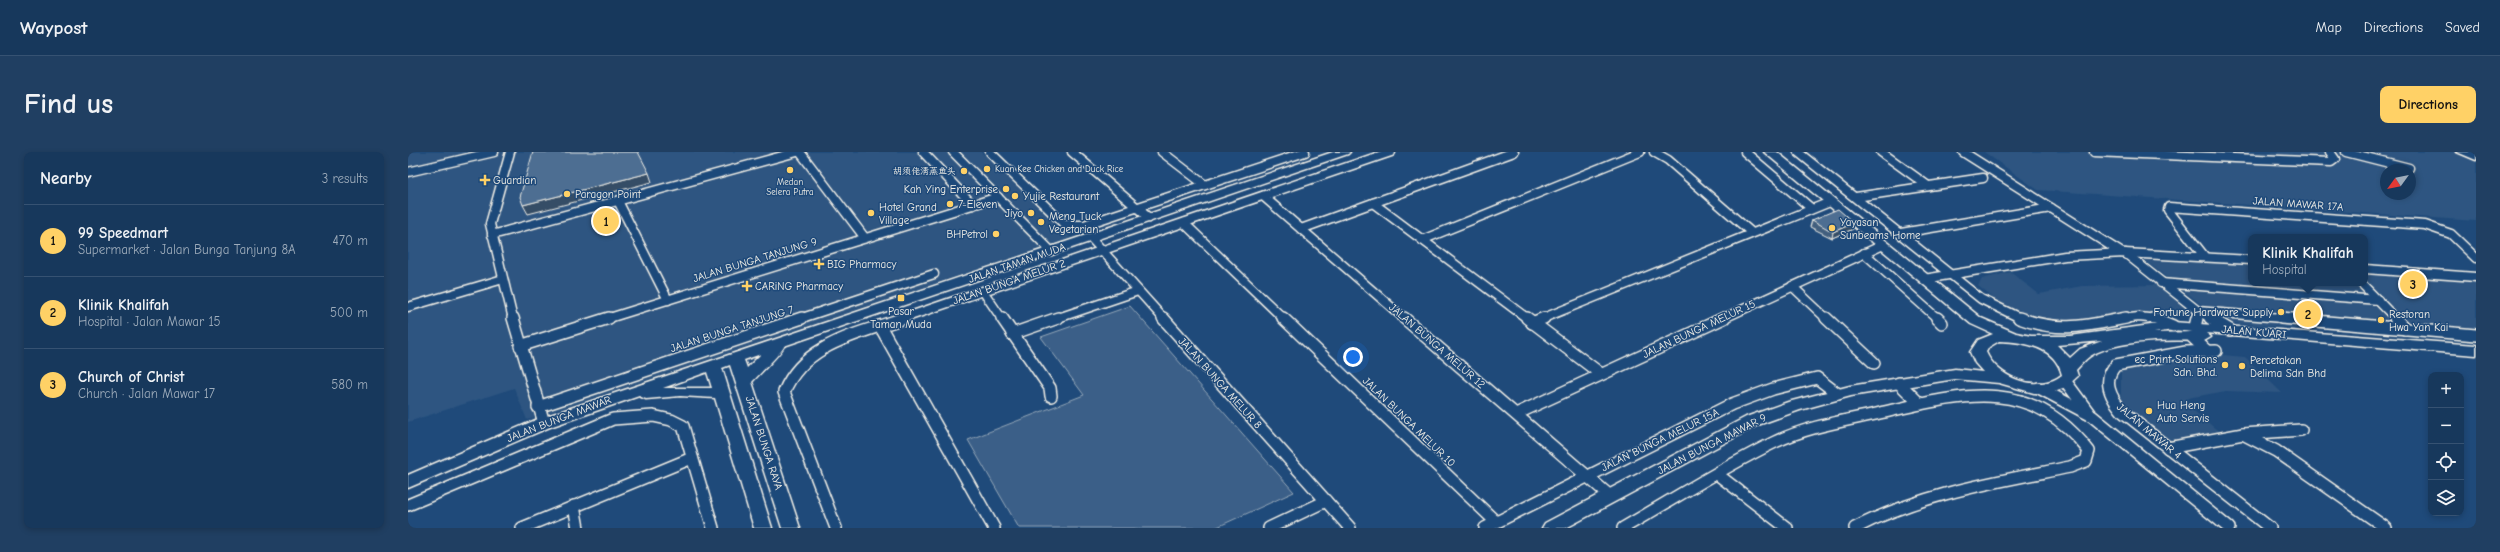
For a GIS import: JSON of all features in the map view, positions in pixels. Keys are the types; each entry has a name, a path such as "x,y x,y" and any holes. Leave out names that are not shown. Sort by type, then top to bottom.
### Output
{"street":[{"path":"408,172 467,155 494,152"},
{"path":"510,152 490,224 520,346 538,407 544,422"},
{"path":"492,235 801,152 865,238"},
{"path":"923,152 973,205"},
{"path":"953,152 1051,251"},
{"path":"990,152 1065,225 1084,225 1305,152"},
{"path":"1072,152 1149,218"},
{"path":"1162,152 1205,185"},
{"name":"JALAN TAMAN MUDA","path":"713,366 1344,152"},
{"name":"JALAN BUNGA MELUR 2","path":"836,528 784,392 793,372 812,354 834,342 1391,152"},
{"path":"1301,229 1514,152"},
{"path":"1422,240 1640,152"},
{"path":"1654,152 1668,160 1752,233"},
{"path":"1745,152 1812,209"},
{"path":"1770,152 1976,321 2012,337 2032,340 2056,352 2070,367 2070,376 2066,382 2092,416"},
{"path":"1798,152 1901,233 1951,275 1994,307 2032,322 2061,328 2079,328 2119,319 2146,316 2163,319 2173,326"},
{"path":"1880,152 1928,186"},
{"path":"1963,152 2124,253 2198,310 2230,330"},
{"path":"2094,152 2332,162 2335,159 2330,152"},
{"path":"2346,152 2393,164"},
{"path":"2464,152 2476,156"},
{"path":"1856,197 1984,178"},
{"name":"JALAN BUNGA MELUR 12","path":"1263,196 1610,496"},
{"name":"JALAN BUNGA TANJUNG 9","path":"520,346 998,197"},
{"path":"618,201 668,300"},
{"path":"1532,323 1830,202"},
{"path":"1373,203 1601,374"},
{"name":"JALAN MAWAR 17A","path":"2204,257 2168,210 2169,207 2425,224 2451,234 2476,258"},
{"path":"1901,233 2051,208"},
{"name":"JALAN BUNGA MELUR 10","path":"1184,223 1496,522"},
{"name":"JALAN BUNGA MELUR 8","path":"1091,238 1350,528"},
{"name":"JALAN BUNGA MELUR 15","path":"1516,414 1883,245"},
{"path":"1864,253 1942,323"},
{"path":"1924,279 2035,260 2124,253 2248,260"},
{"path":"2368,269 2476,277"},
{"name":"JALAN BUNGA TANJUNG 7","path":"538,407 934,274"},
{"path":"408,307 504,279"},
{"path":"2161,283 2378,300"},
{"path":"1792,286 1874,363"},
{"path":"2364,286 2405,329"},
{"path":"983,291 1050,388 1051,396"},
{"path":"1012,334 1138,291"},
{"path":"2198,310 2476,335"},
{"path":"2194,332 2198,310"},
{"path":"1976,321 1980,352 1992,372 2002,379"},
{"path":"880,326 994,528"},
{"name":"JALAN KUARI","path":"2032,340 2070,341 2173,326 2194,332 2476,360"},
{"name":"JALAN KUARI","path":"2070,367 2084,353 2101,346 2194,332 2230,330 2476,350"},
{"name":"JALAN MAWAR 4","path":"2194,332 2211,351 2125,362 2110,369 2107,380 2112,401 2168,448 2270,528"},
{"path":"744,382 757,364 768,355 808,333"},
{"name":"JALAN BUNGA MAWAR 9","path":"1955,374 1980,352 1987,340 2012,337"},
{"name":"JALAN BUNGA RAYA","path":"736,358 791,528"},
{"path":"713,366 763,528"},
{"name":"JALAN BUNGA MAWAR","path":"408,482 544,422 713,366"},
{"name":"JALAN BUNGA MAWAR 9","path":"1551,528 1752,421 1794,406 1838,394 1955,374 2002,379 2039,388 2059,386 2066,382"},
{"name":"JALAN BUNGA MELUR 15A","path":"1485,528 1586,475 1732,404 1773,389 1817,378 1838,394"},
{"path":"1900,383 1920,404"},
{"path":"2039,388 2092,416 2229,528"},
{"path":"601,402 661,392 721,393"},
{"path":"1623,528 1640,524 1717,474 1798,432 1920,404 1974,395 1994,396 2043,409 2058,418 2081,438 2089,451 2086,461 2070,467 1918,501 1880,513 1855,528"},
{"path":"408,505 613,419 634,416 671,420 683,426 713,528"},
{"path":"2168,448 2243,434 2301,430"},
{"path":"2243,434 2276,452 2386,528"},
{"path":"522,528 692,458"},
{"path":"1717,474 1786,528"},
{"path":"1269,528 1326,501"},
{"path":"574,506 578,528"}],"shaded area":[{"path":"408,152 981,152 1071,238 527,420 514,388 408,422"},
{"path":"1984,152 2476,152 2476,221 2038,190"},
{"path":"2130,249 2248,258 2248,286 2368,286 2368,266 2476,274 2476,340 2225,323"},
{"path":"2010,272 2039,294 2082,286 2158,285 2192,310 2188,313 2147,314 2061,325 2011,312 1978,286 1982,279"},
{"path":"1130,306 1294,492 1215,528 1019,528 968,440 1084,395 1041,337"},
{"path":"2223,355 2245,357 2282,393 2226,391 2188,398 2183,402 2222,434 2169,443 2121,404 2121,369 2174,358"}],"building":[{"name":"Paragon Point","path":"533,152 638,152 649,173 523,205 520,197"},
{"path":"1838,209 1854,223 1833,232 1812,220"}],"place":[{"name":"Kuan Kee Chicken and Duck Rice","path":"987,169"},
{"name":"Medan Selera Putra","path":"790,170"},
{"name":"胡须佬清蒸鱼头","path":"964,171"},
{"name":"Guardian","path":"485,180"},
{"name":"Kah Ying Enterprise","path":"1006,189"},
{"name":"Paragon Point","path":"567,194"},
{"name":"Yujie Restaurant","path":"1015,196"},
{"name":"7-Eleven","path":"950,204"},
{"name":"Hotel Grand Village","path":"871,213"},
{"name":"Jiyo","path":"1031,213"},
{"name":"99 Speedmart","path":"606,221"},
{"name":"Meng Tuck Vegetarian","path":"1041,222"},
{"name":"Yayasan Sunbeams Home","path":"1832,228"},
{"name":"BHPetrol","path":"996,234"},
{"name":"BIG Pharmacy","path":"819,264"},
{"name":"Church of Christ","path":"2413,284"},
{"name":"CARiNG Pharmacy","path":"747,286"},
{"name":"Pasar Taman Muda","path":"901,298"},
{"name":"Fortune Hardware Supply","path":"2281,312"},
{"name":"Klinik Khalifah","path":"2308,314"},
{"name":"Restoran Hwa Yan Kai","path":"2381,320"},
{"name":"ec Print Solutions Sdn. Bhd.","path":"2225,365"},
{"name":"Percetakan Delima Sdn Bhd","path":"2242,366"},
{"name":"Hua Heng Auto Servis","path":"2149,411"}]}
